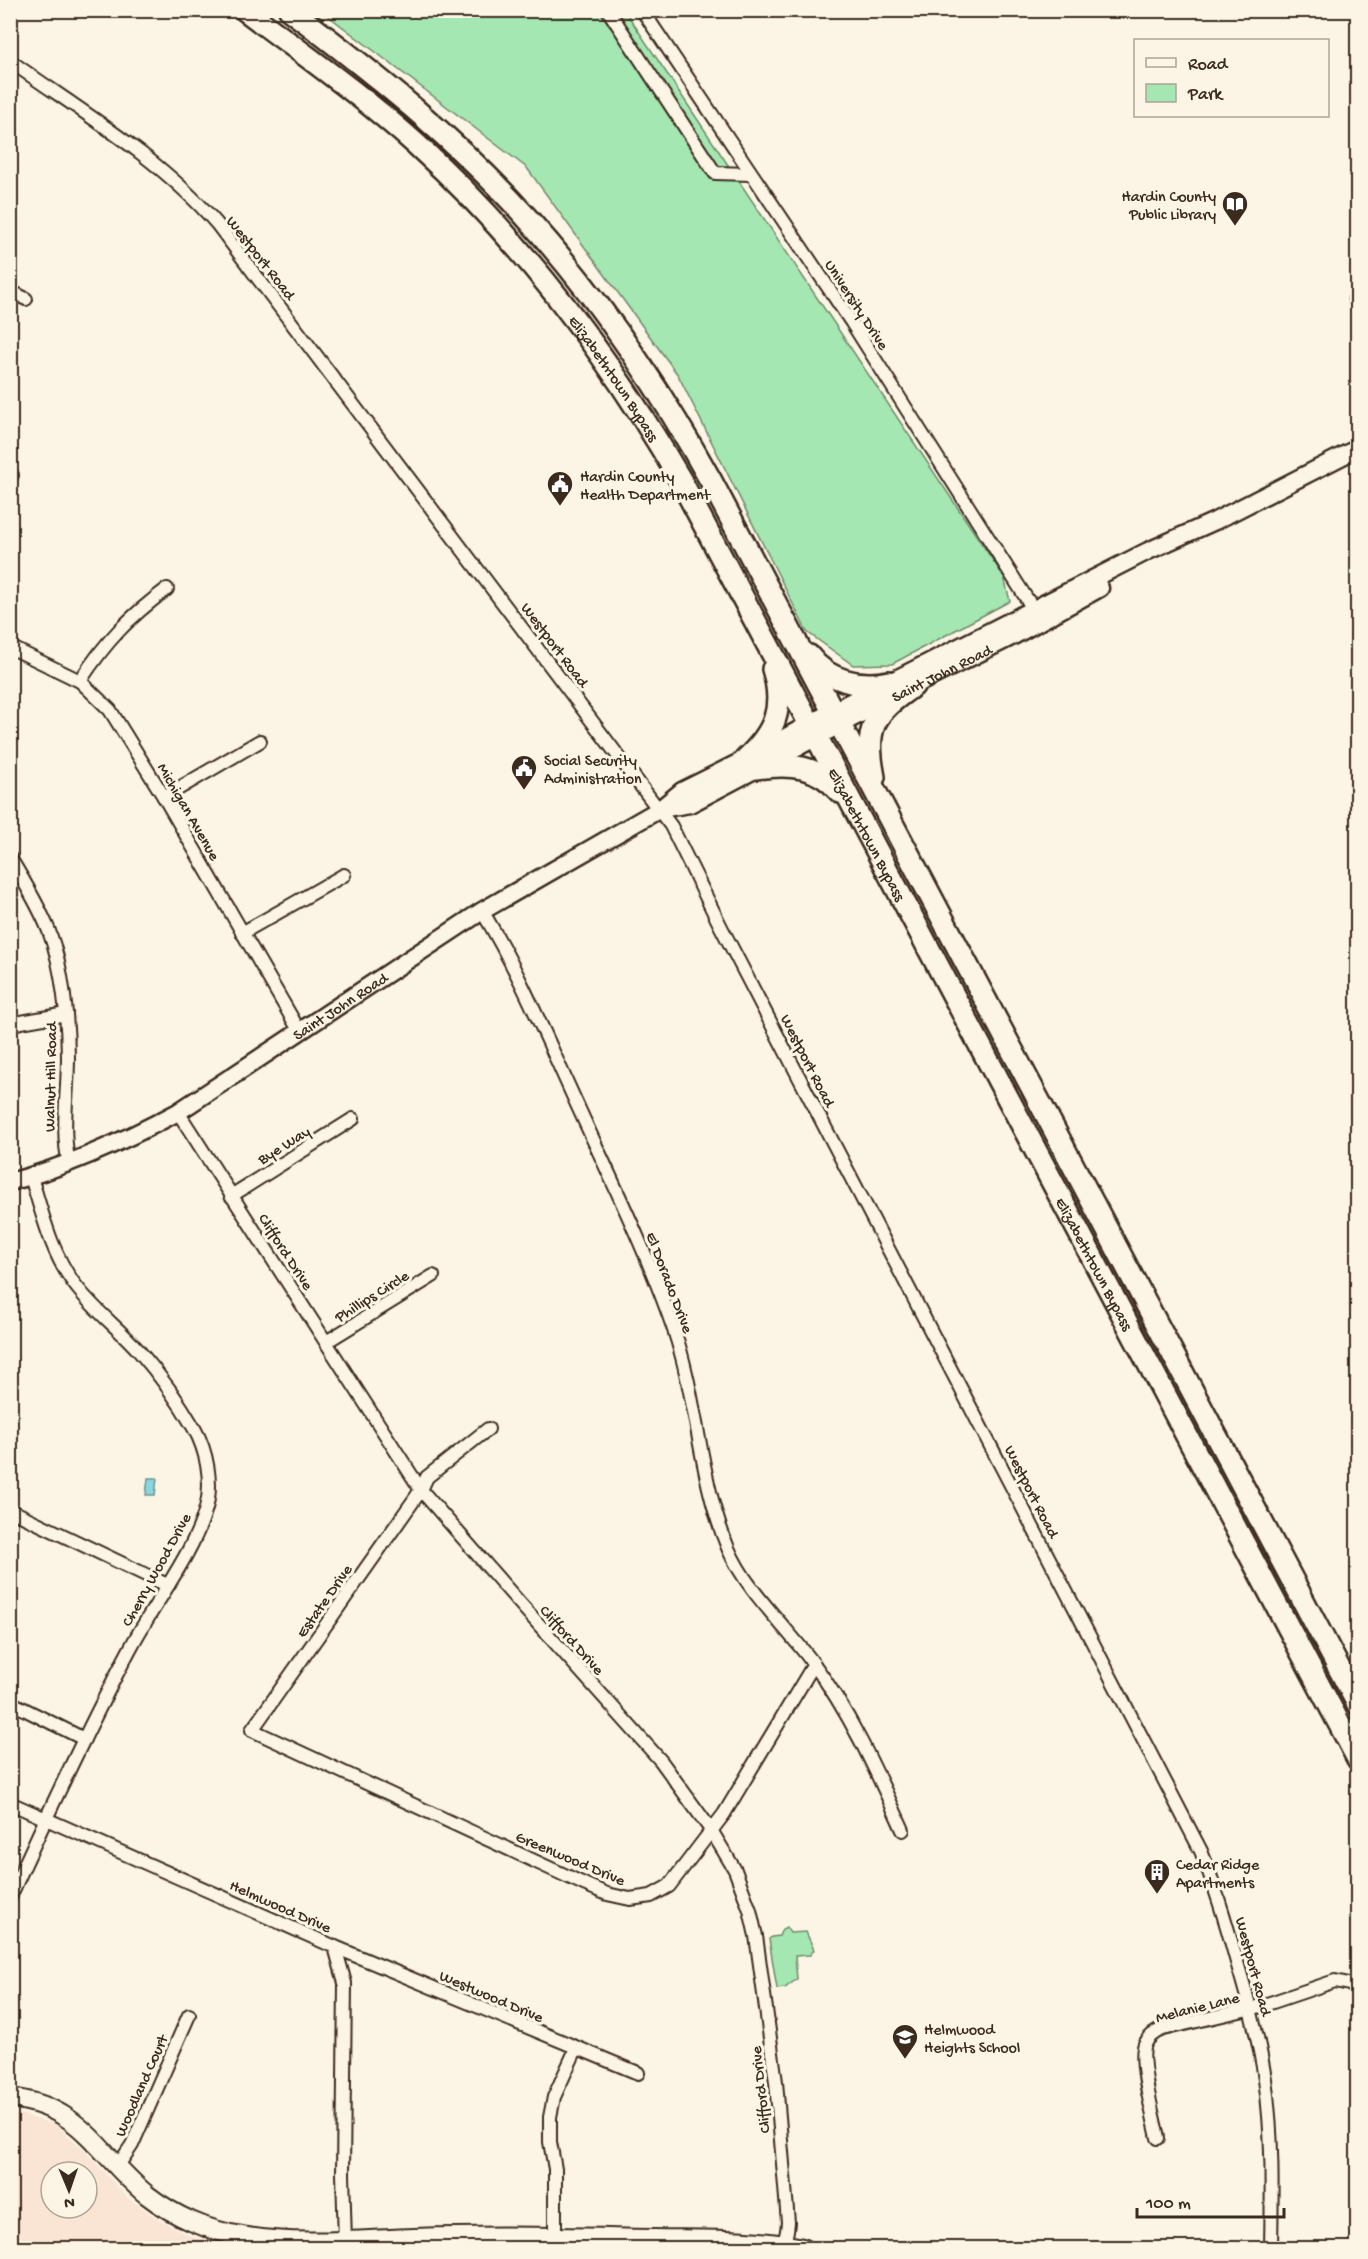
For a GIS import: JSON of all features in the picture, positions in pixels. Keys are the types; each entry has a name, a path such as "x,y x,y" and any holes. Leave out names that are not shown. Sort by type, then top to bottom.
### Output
{"highway":[{"name":"Elizabethtown Bypass","path":"245,10 367,103 417,145 494,220 594,342 649,425 681,481 1358,1759"},
{"name":"Elizabethtown Bypass","path":"290,10 387,85 449,140 521,211 575,274 618,331 676,421 783,617 1358,1704"},
{"path":"783,617 814,663 826,673 852,683 889,682"},
{"path":"759,629 775,675 778,706 776,720 751,763 787,764 814,771 837,788 857,813"},
{"path":"880,801 871,760 872,730 877,717 886,705 913,686"}],"main road":[{"path":"10,2098 42,2105 68,2117 148,2195 180,2216 200,2225 241,2236 291,2241 555,2236 754,2240 803,2248"}],"street":[{"path":"608,10 715,172 751,174"},
{"name":"University Drive","path":"642,10 852,323 1037,615"},
{"name":"Westport Road","path":"10,61 148,159 199,204 288,317 671,826 726,937 1193,1834 1213,1880 1251,2009 1261,2057 1271,2146 1271,2248"},
{"path":"1358,290 1355,299 1358,305"},
{"path":"10,291 27,299"},
{"name":"Saint John Road","path":"10,1182 69,1164 131,1137 178,1112 482,911 660,809 690,804 751,763 836,717 889,682 1037,615 1152,559 1215,521 1358,448"},
{"path":"80,681 125,622 167,589"},
{"name":"Saint John Road","path":"836,717 913,686 1015,635 1037,615"},
{"name":"Michigan Avenue","path":"10,647 80,681 110,710 164,796 300,1032"},
{"path":"164,796 260,741"},
{"name":"Walnut Hill Road","path":"10,858 49,932 58,967 66,1014 68,1058 64,1138 69,1164"},
{"path":"242,933 344,875"},
{"name":"El Dorado Drive","path":"482,911 497,936 555,1056 659,1290 682,1357 710,1489 728,1547 738,1568 814,1664 860,1736 903,1830"},
{"path":"10,1024 66,1014"},
{"name":"Clifford Drive","path":"178,1112 421,1490 661,1761 711,1830 741,1885 756,1936 776,2082 788,2223 780,2246"},
{"name":"Bye Way","path":"231,1196 353,1119"},
{"name":"Cherry Wood Drive","path":"10,1898 45,1819 131,1646 193,1540 207,1506 208,1480 205,1455 195,1430 156,1372 138,1350 100,1313 68,1274 51,1236 31,1176"},
{"name":"Phillips Circle","path":"326,1342 433,1276"},
{"name":"Estate Drive","path":"252,1730 421,1490 427,1477 488,1429"},
{"path":"10,1510 167,1585"},
{"name":"Greenwood Drive","path":"252,1730 586,1885 618,1897 641,1899 669,1887 724,1814 814,1664"},
{"path":"10,1702 84,1739"},
{"name":"Helmwood Drive","path":"10,1803 334,1947 345,1983 343,2174 345,2241"},
{"name":"Westwood Drive","path":"334,1947 638,2073"},
{"path":"1251,2009 1335,1981 1358,1989"},
{"name":"Melanie Lane","path":"1158,2138 1143,2065 1143,2049 1150,2036 1163,2029 1251,2009"},
{"name":"Woodland Court","path":"117,2167 132,2145 189,2015"},
{"path":"555,2236 555,2169 550,2142 549,2117 554,2097 576,2049"}],"shaded area":[{"path":"20,2114 56,2125 93,2160 39,2160 39,2220 99,2220 99,2166 128,2198 155,2217 190,2236 236,2248 11,2248 11,2115"}],"green space":[{"path":"322,11 625,11 1004,577 1010,601 892,664 853,665 807,632 678,375 527,168"},
{"path":"787,1927 790,1933 806,1932 814,1950 810,1955 795,1956 797,1979 785,1988 777,1989 769,1939 779,1936 782,1929"}],"water":[{"path":"148,1478 157,1478 155,1495 146,1495"}],"place":[{"name":"Hardin County Public Library","path":"1235,227"},
{"name":"Hardin County Health Department","path":"560,507"},
{"name":"Social Security Administration","path":"524,791"},
{"name":"Cedar Ridge Apartments","path":"1157,1895"},
{"name":"Helmwood Heights School","path":"905,2060"}]}
